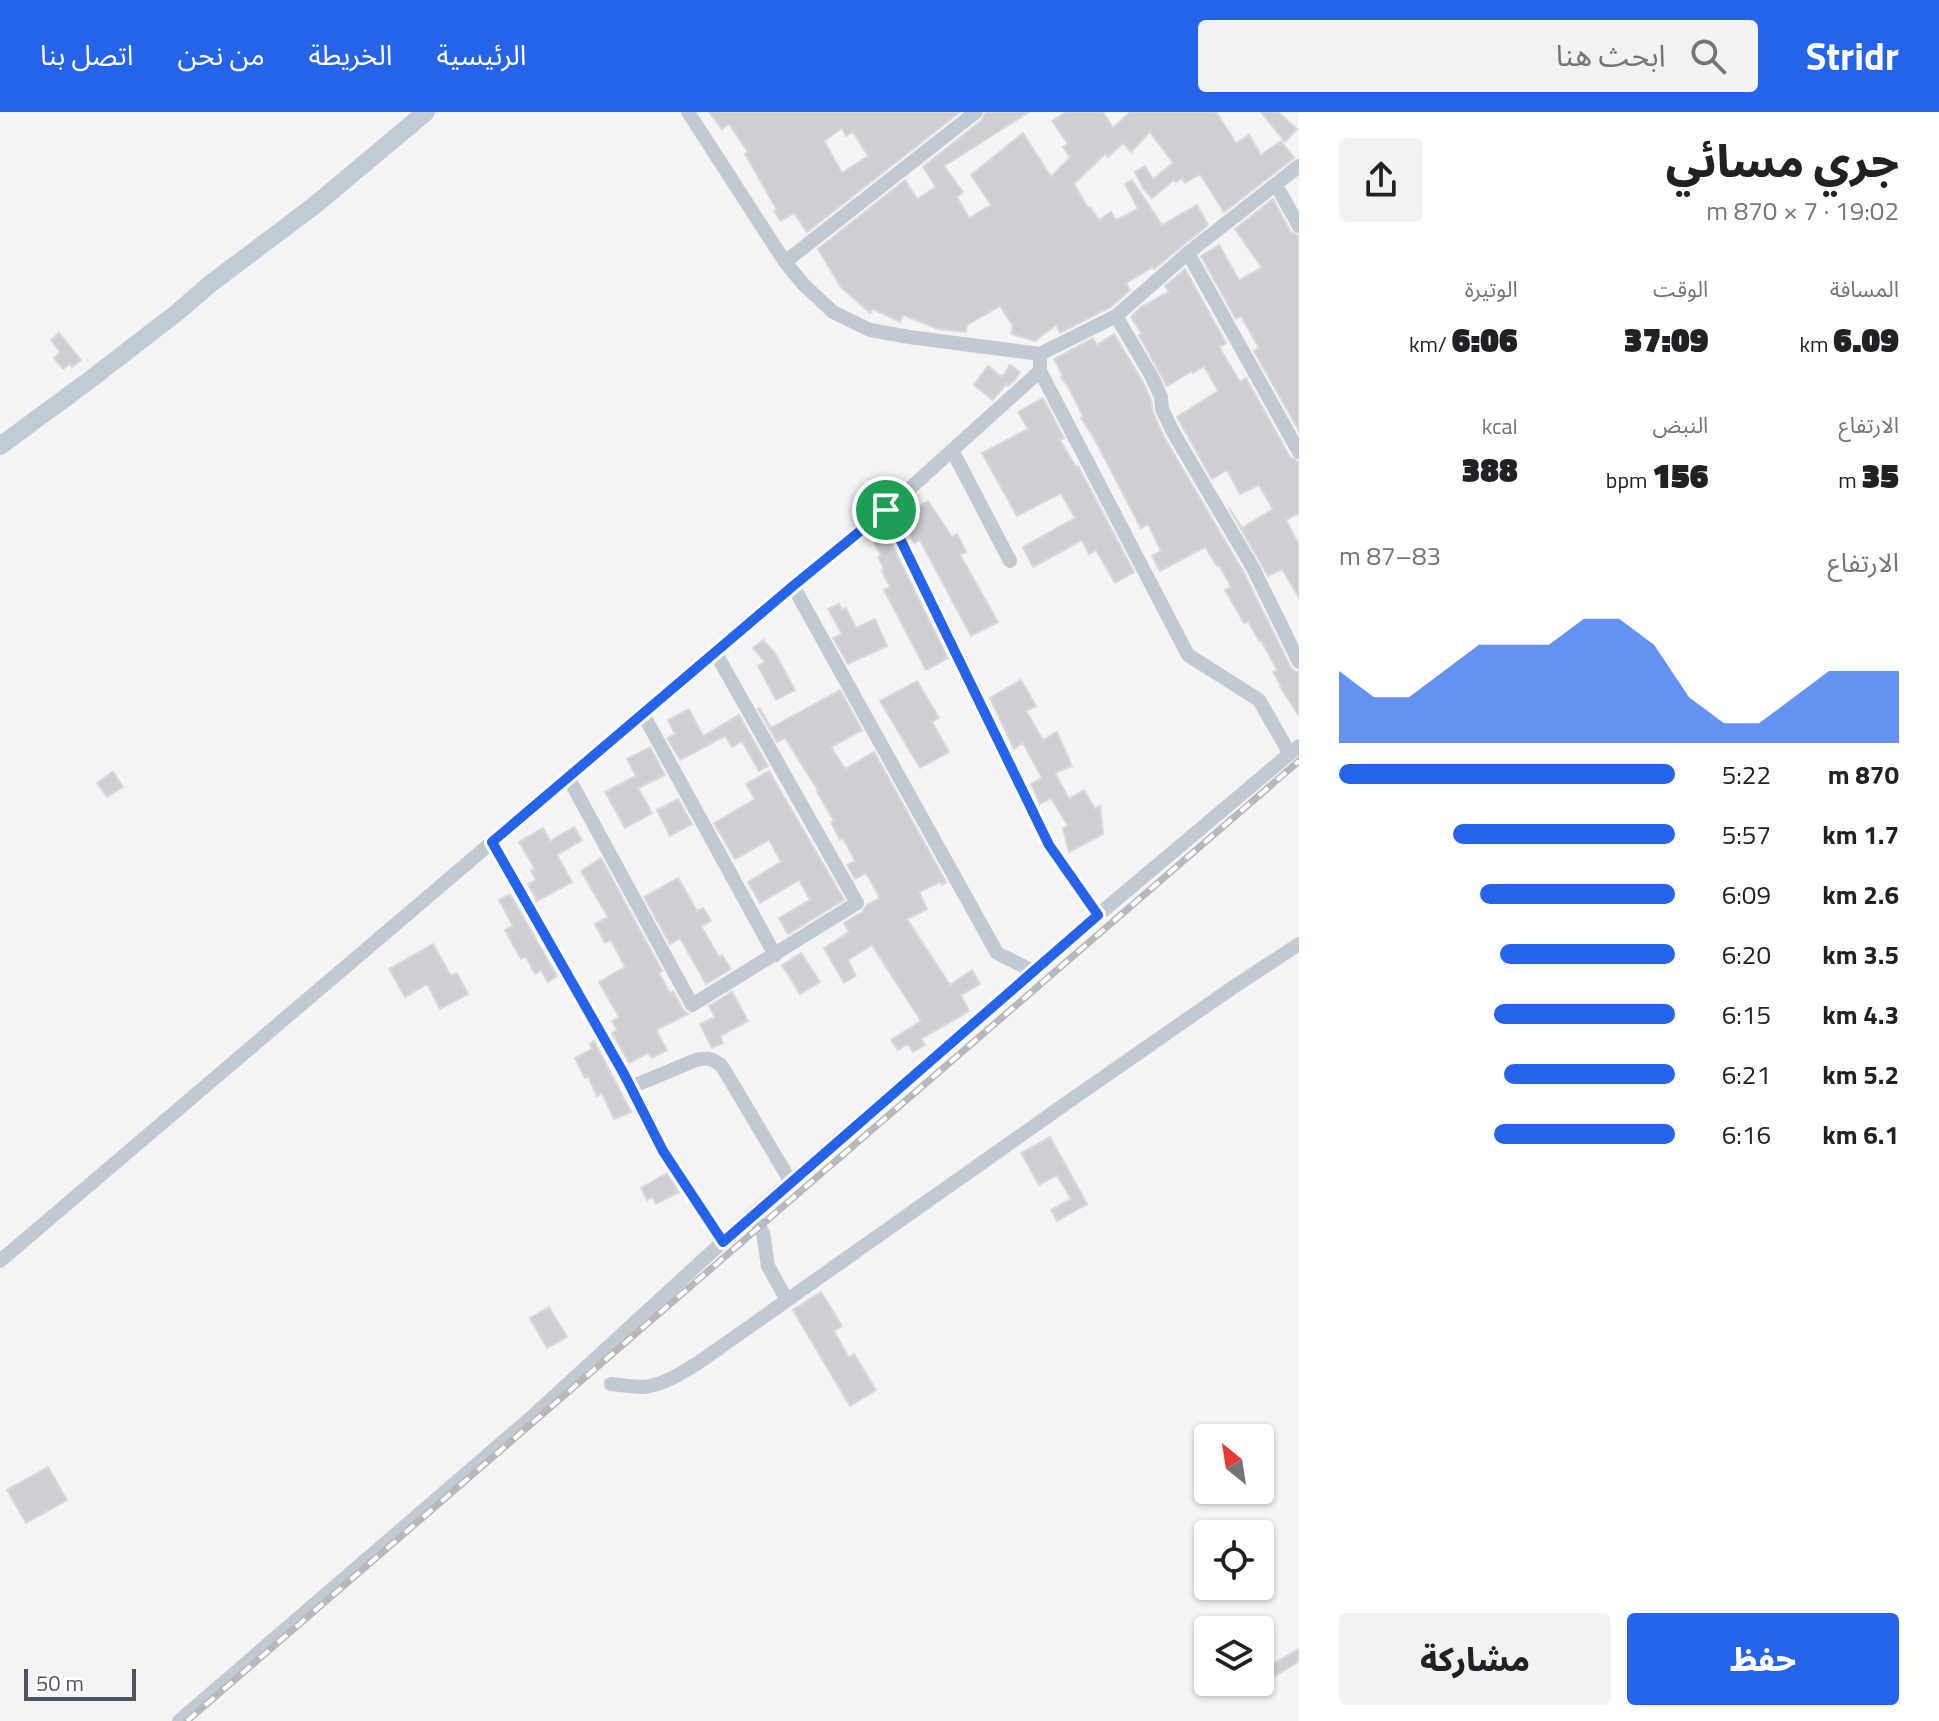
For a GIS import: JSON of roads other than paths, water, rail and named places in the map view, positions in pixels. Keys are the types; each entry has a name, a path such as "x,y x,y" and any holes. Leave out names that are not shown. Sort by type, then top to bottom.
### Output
{"street":[{"path":"0,446 315,205 426,112"},
{"path":"688,112 785,262 833,312 870,330 1040,354 1116,316 1188,253 1299,166"},
{"path":"785,262 976,112"},
{"path":"1276,185 1299,226"},
{"path":"1188,253 1299,452"},
{"path":"1116,316 1152,377 1169,424 1253,568 1299,662"},
{"path":"179,1721 534,1415 753,1214 1098,915 1295,750 1259,700 1188,655 1040,371 1040,354"},
{"path":"0,1261 886,510 1040,371"},
{"path":"952,450 1010,561"},
{"path":"886,510 1049,845 1098,915"},
{"path":"793,586 997,953 1033,971"},
{"path":"568,777 692,1005 857,903 715,652"},
{"path":"643,714 775,955"},
{"path":"492,842 631,1087 663,1151 723,1242"},
{"path":"611,1384 645,1387 661,1383 698,1363 1104,1077 1299,944"},
{"path":"631,1087 696,1060 704,1058 717,1062 791,1182"},
{"path":"753,1214 763,1233 768,1266 787,1300"}],"railway":[{"path":"187,1721 1299,761"}]}
